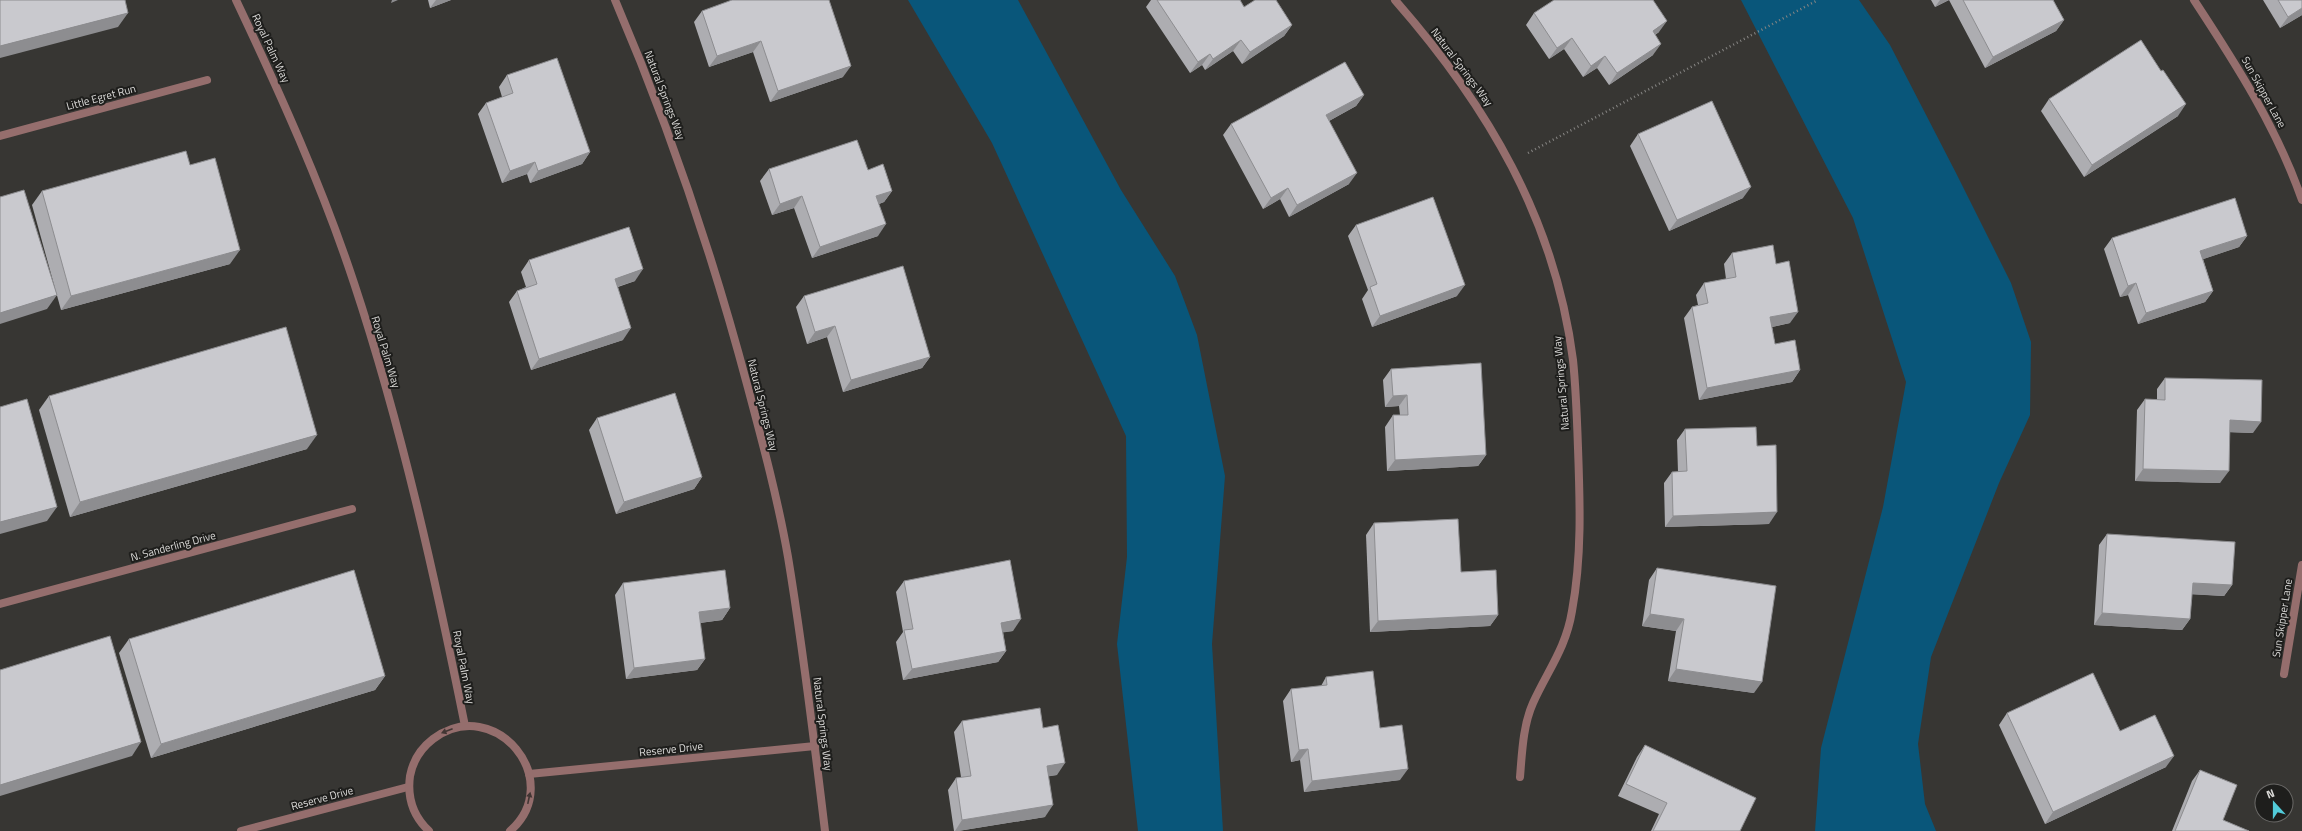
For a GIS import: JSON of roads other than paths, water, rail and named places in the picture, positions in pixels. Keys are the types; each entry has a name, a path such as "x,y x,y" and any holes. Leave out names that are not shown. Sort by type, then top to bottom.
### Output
{"street":[{"name":"Royal Palm Way","path":"236,0 293,122 356,290 402,443 420,516 465,726"},
{"name":"Natural Springs Way","path":"616,0 671,139 717,278 741,362 770,478 787,555 815,746 825,831"},
{"name":"Natural Springs Way","path":"1395,0 1469,93 1511,162 1541,232 1557,281 1566,320 1575,387 1580,500 1577,578 1572,613 1559,656 1532,705 1526,728 1520,777"},
{"name":"Sun Skipper Lane","path":"2194,0 2231,56 2257,102 2280,145 2302,200"},
{"name":"Little Egret Run","path":"0,136 207,80"},
{"name":"N. Sanderling Drive","path":"0,604 352,509"},
{"name":"Sun Skipper Lane","path":"2284,674 2302,565"},
{"path":"429,831 421,824 412,809 408,787 412,765 423,747 444,731 465,726 486,728 504,737 522,755 529,774 531,788 526,809 518,824 510,831"},
{"name":"Reserve Drive","path":"529,774 815,746"},
{"name":"Reserve Drive","path":"241,831 408,787"}],"water":[{"path":"908,0 1018,0 1121,190 1175,276 1197,335 1225,476 1212,644 1223,831 1138,831 1117,644 1127,557 1126,436 992,143"},
{"path":"1741,0 1859,0 1890,45 1956,173 2011,283 2031,342 2030,415 1999,483 1931,657 1918,744 1925,804 1936,831 1815,831 1821,748 1883,507 1906,382 1853,218"}]}
